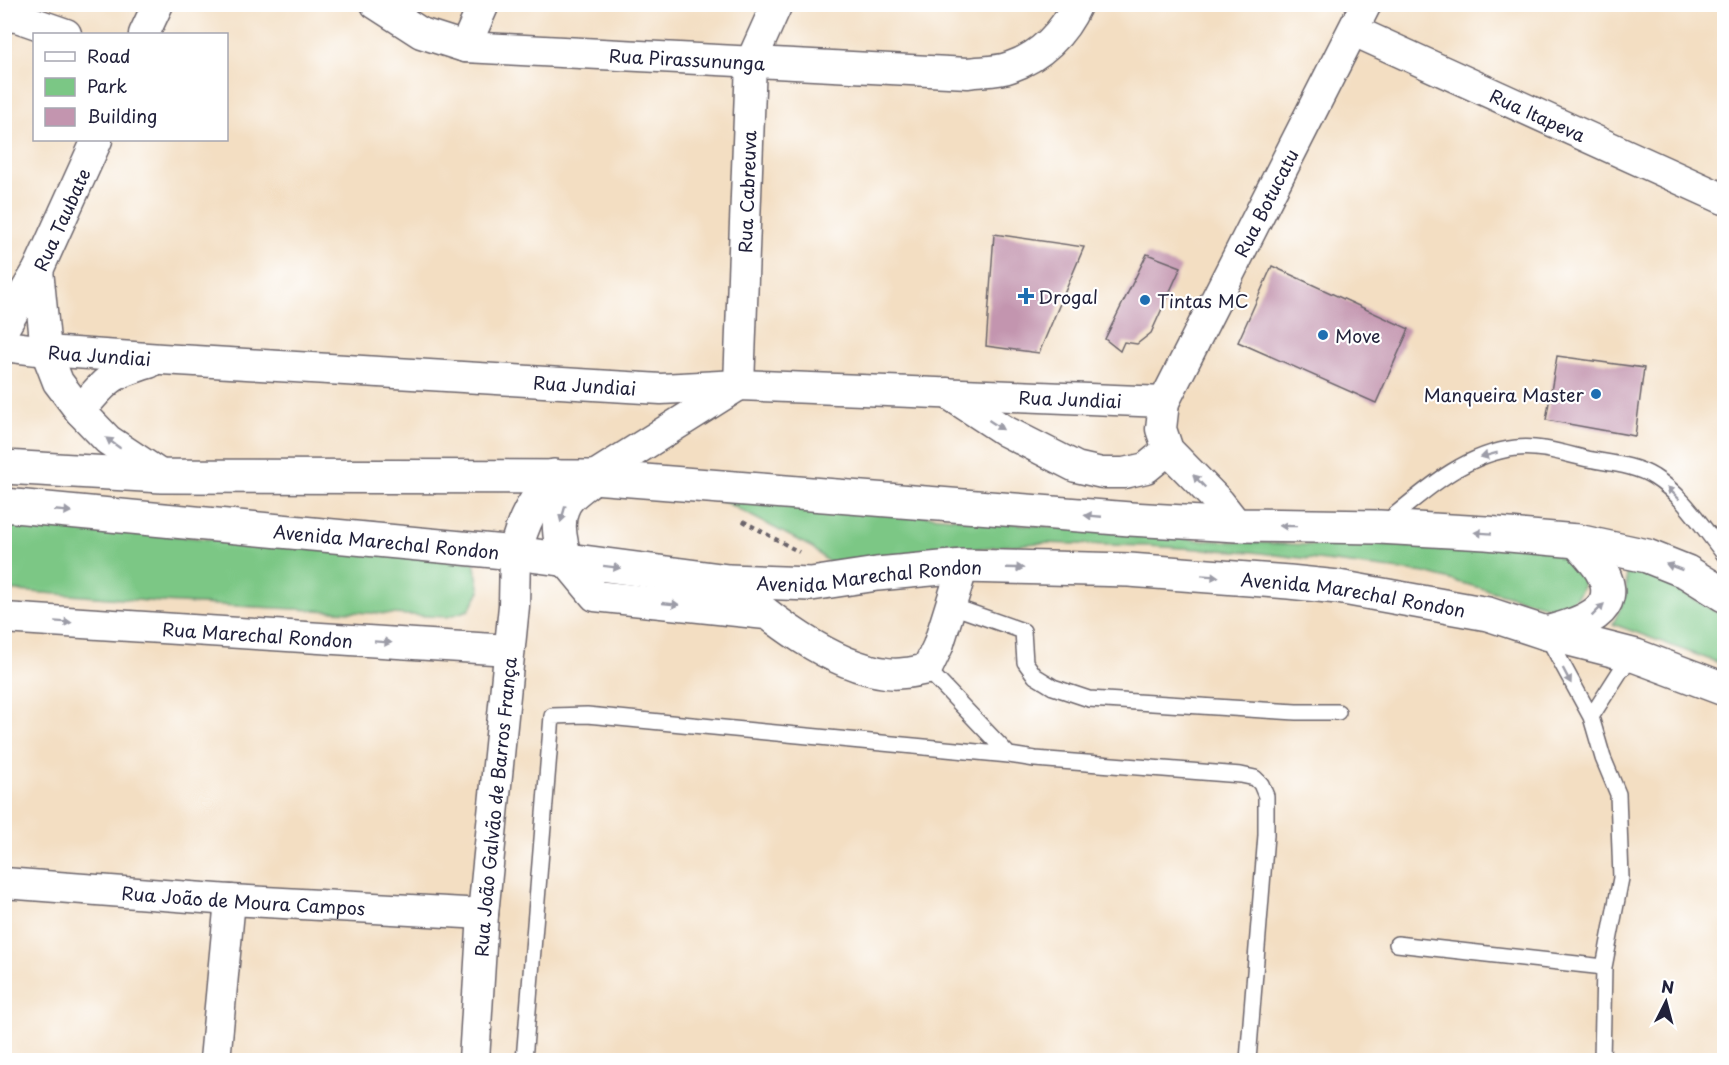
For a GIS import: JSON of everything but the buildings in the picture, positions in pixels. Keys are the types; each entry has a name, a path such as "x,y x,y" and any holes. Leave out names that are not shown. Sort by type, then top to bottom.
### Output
{"main road":[{"path":"4,467 162,476 593,477 1130,519 1237,525 1379,527 1486,532 1577,541 1647,556 1687,572 1725,595"},
{"path":"515,554 520,528 554,476"},
{"path":"566,561 558,535 561,513 568,498 593,477"},
{"name":"Avenida Marechal Rondon","path":"4,505 515,554 728,580 811,584 877,574 963,566 1129,570 1318,585 1488,614 1546,633 1636,656 1725,689"},
{"path":"1546,633 1580,624 1603,608 1607,597 1607,587 1602,571 1577,541"}],"street":[{"path":"144,33 158,4"},
{"name":"Rua Pirassununga","path":"375,4 422,33 465,47 968,73 1010,67 1047,48 1072,15 1077,4"},
{"path":"465,47 484,4"},
{"name":"Rua Cabreuva","path":"739,385 751,63 777,4"},
{"path":"8,13 63,33"},
{"name":"Rua Itapeva","path":"1360,18 1725,199"},
{"name":"Rua Botucatu","path":"1164,402 1360,18"},
{"name":"Rua Taubate","path":"4,328 38,270 97,141"},
{"path":"38,270 46,351 58,382 80,411 108,440 162,476"},
{"name":"Rua Jundiai","path":"4,346 162,359 661,388 739,385 1164,402"},
{"path":"80,411 104,382 119,372 162,359"},
{"path":"593,477 739,385"},
{"path":"947,393 1005,431 1076,467 1124,473 1146,468 1168,450"},
{"path":"1164,402 1161,429 1168,450 1219,502 1237,525"},
{"name":"Rua João Galvão de Barros França","path":"474,1060 483,914 514,606 515,554"},
{"path":"566,561 595,596 766,614"},
{"path":"728,580 766,614 838,659 886,673 904,674 927,669 952,606 963,566"},
{"name":"Rua Marechal Rondon","path":"4,618 509,650"},
{"name":"Rua João de Moura Campos","path":"4,883 230,900 483,914"},
{"path":"216,1060 230,900"}],"lane":[{"path":"1379,527 1445,475 1481,456 1517,448 1545,450 1626,466 1653,476 1672,490 1725,554"},
{"path":"952,606 1023,631 1025,662 1035,676 1053,687 1089,699 1296,712 1338,712"},
{"path":"1546,633 1591,717 1603,758 1618,794 1622,879 1604,967 1602,1060"},
{"path":"1591,717 1621,670 1636,656"},
{"path":"927,669 1009,755"},
{"path":"524,1060 552,716 587,715 1255,778 1262,784 1266,796 1266,835 1248,1060"},
{"path":"1398,944 1604,967"}],"path":[{"path":"733,516 808,557 811,584"}],"green space":[{"path":"715,497 1200,540 1310,545 1522,543 1580,559 1584,583 1575,599 1561,610 1425,573 1252,552 1039,543 828,562 813,548"},
{"path":"4,521 474,562 480,591 469,610 447,617 161,602 5,590"},
{"path":"1627,562 1724,616 1724,665 1613,624 1626,595"}],"place":[{"name":"Drogal","path":"1026,296"},
{"name":"Tintas MC","path":"1145,300"},
{"name":"Move","path":"1323,335"},
{"name":"Manqueira Master","path":"1596,394"}]}
